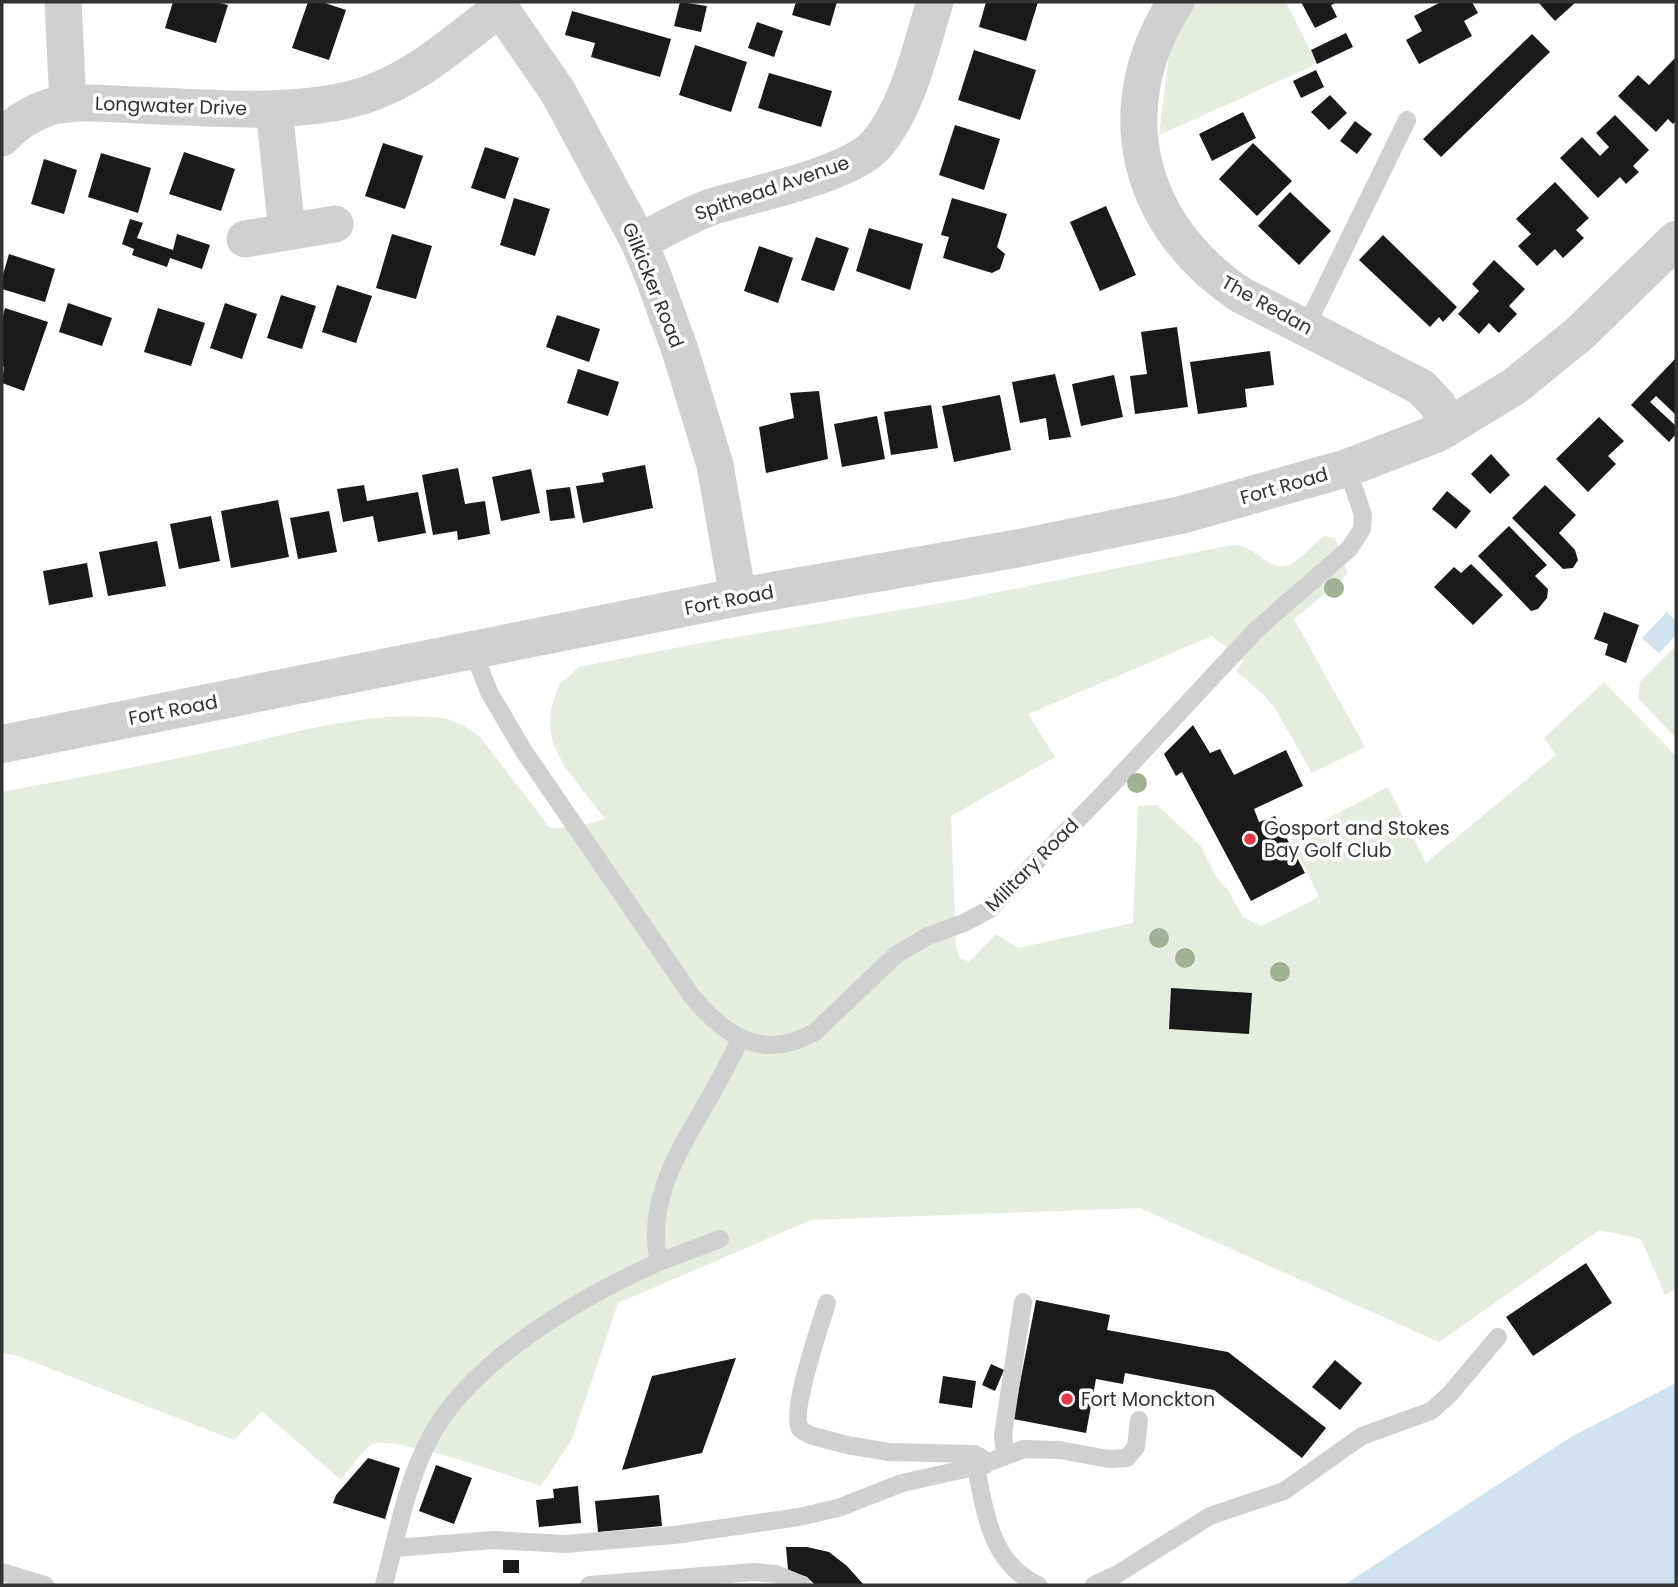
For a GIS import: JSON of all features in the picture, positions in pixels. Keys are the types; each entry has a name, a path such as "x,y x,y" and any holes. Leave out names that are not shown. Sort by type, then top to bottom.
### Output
{"street":[{"name":"Longwater Drive","path":"63,2 68,104"},
{"name":"Spithead Avenue","path":"639,242 699,212 824,173 863,156 884,134 904,98 935,2"},
{"name":"The Redan","path":"1177,2 1155,44 1140,101 1139,138 1152,192 1167,222 1181,243 1212,274 1241,295 1405,377 1429,394 1448,427"},
{"name":"Longwater Drive","path":"2,138 17,123 34,113 68,104 274,109 327,104 379,90 413,73 498,5"},
{"name":"Gilkicker Road","path":"498,5 558,92 639,242 669,316 715,465 738,597"},
{"name":"Longwater Drive","path":"274,109 286,232"},
{"path":"244,239 335,224"},
{"name":"Fort Road","path":"2,744 738,597 1020,548 1181,515 1347,468 1448,427 1531,374 1595,320 1676,240"}],"lane":[{"path":"1306,327 1407,120"},
{"name":"Military Road","path":"473,651 496,706 523,750 658,948 701,1006 714,1021 741,1038 766,1045 779,1045 805,1038 827,1022 897,954 928,936 964,923 990,909 1104,793 1256,630 1356,541 1362,528 1363,515 1347,468"},
{"path":"659,1262 656,1228 663,1187 741,1038"},
{"path":"384,1585 414,1476 428,1442 470,1385 509,1350 606,1288 659,1262 720,1239"},
{"path":"1005,1455 1003,1435 1023,1302"},
{"path":"827,1303 799,1402 796,1419 800,1430 847,1445 889,1452 975,1454 982,1458 980,1466 984,1509 1000,1552 1022,1577 1038,1585"},
{"path":"1094,1585 1116,1575 1210,1516 1284,1491 1362,1436 1431,1411 1444,1400 1498,1337"},
{"path":"394,1548 494,1539 565,1544 674,1535 826,1512 902,1483 980,1466 1024,1449 1044,1448 1109,1459 1127,1458 1136,1447 1139,1420"},
{"path":"2,1572 45,1585"},
{"path":"589,1585 754,1572 776,1574 802,1585"}],"shaded area":[{"path":"1194,2 1286,2 1317,64 1159,135 1170,46"},
{"path":"1325,536 1335,538 1348,574 1294,619 1365,747 1312,773 1275,708 1236,671 1244,661 1212,636 1028,714 1055,757 951,816 956,944 959,957 969,962 996,934 1018,948 1133,923 1138,806 1157,805 1200,845 1215,875 1229,892 1243,917 1261,926 1319,897 1291,838 1388,787 1426,863 1556,755 1544,738 1604,682 1676,756 1676,1287 1665,1295 1641,1239 1599,1230 1439,1342 1140,1208 811,1220 618,1303 572,1439 541,1486 454,1458 385,1443 369,1446 341,1480 262,1411 234,1440 18,1356 2,1353 2,792 353,721 405,716 432,717 458,723 480,737 550,828 577,827 605,819 565,767 553,744 550,726 551,709 559,685 579,667 706,642 955,601 1232,545 1248,549 1275,565 1289,565"},
{"path":"1676,646 1676,738 1638,698 1640,682"}],"water":[{"path":"1667,612 1676,621 1676,635 1659,653 1642,638"},
{"path":"1676,1383 1676,1585 1344,1585 1571,1437"}],"building":[{"path":"173,2 217,2 228,5 216,43 165,28"},
{"path":"308,2 322,2 346,10 329,60 292,48"},
{"path":"680,2 707,6 701,32 674,26"},
{"path":"796,2 837,2 830,26 792,15"},
{"path":"986,2 1038,2 1026,41 979,27"},
{"path":"1301,2 1338,2 1331,5 1337,17 1315,28"},
{"path":"1441,2 1472,2 1478,13 1464,21 1472,36 1419,64 1406,40 1422,31 1414,16"},
{"path":"1538,2 1576,2 1555,21"},
{"path":"572,11 671,39 660,77 591,57 595,43 565,35"},
{"path":"757,22 783,31 774,57 748,48"},
{"path":"1346,33 1353,47 1317,64 1311,50"},
{"path":"1532,34 1550,52 1441,157 1423,139"},
{"path":"695,45 747,62 731,112 679,95"},
{"path":"974,50 1036,70 1020,120 958,100"},
{"path":"1676,57 1676,121 1673,124 1668,119 1656,132 1618,96 1638,75 1649,85"},
{"path":"1316,70 1324,87 1301,98 1293,81"},
{"path":"769,73 832,91 821,127 758,108"},
{"path":"1330,95 1347,113 1329,130 1311,112"},
{"path":"1243,112 1256,138 1212,161 1199,134"},
{"path":"1615,115 1649,150 1633,166 1639,172 1626,184 1620,177 1598,198 1560,158 1582,137 1600,156 1609,147 1596,133"},
{"path":"1355,121 1372,134 1357,154 1340,141"},
{"path":"955,125 1000,139 984,190 939,175"},
{"path":"383,143 423,156 405,209 365,196"},
{"path":"1253,143 1292,181 1257,216 1219,179"},
{"path":"485,147 519,158 505,199 471,188"},
{"path":"184,152 235,169 221,211 169,194"},
{"path":"101,153 151,168 138,213 88,197"},
{"path":"44,159 77,170 64,214 31,204"},
{"path":"1555,182 1589,218 1576,230 1584,238 1563,258 1555,249 1537,266 1518,246 1531,234 1516,219"},
{"path":"1290,192 1331,231 1299,265 1258,226"},
{"path":"514,198 550,209 535,256 500,245"},
{"path":"952,198 1007,214 997,247 1005,254 1000,269 992,273 943,258 949,237 941,235"},
{"path":"1106,206 1136,275 1100,291 1070,222"},
{"path":"130,219 143,223 137,238 173,250 177,234 210,245 202,269 170,258 167,267 132,255 134,249 122,244"},
{"path":"869,228 923,244 910,290 856,271"},
{"path":"392,234 432,246 416,299 376,288"},
{"path":"1383,235 1457,307 1443,322 1439,317 1430,327 1359,260"},
{"path":"816,237 849,248 834,291 801,280"},
{"path":"759,246 793,258 778,303 744,291"},
{"path":"9,254 55,269 45,302 2,289 2,278"},
{"path":"1494,260 1525,289 1509,306 1517,314 1499,333 1489,323 1479,334 1458,314 1479,291 1472,284"},
{"path":"337,285 372,296 356,343 322,332"},
{"path":"281,295 316,306 302,349 267,338"},
{"path":"68,303 112,318 102,346 59,332"},
{"path":"225,303 257,314 242,359 210,348"},
{"path":"5,308 48,322 24,391 2,383 2,319"},
{"path":"158,308 205,323 191,366 144,352"},
{"path":"557,315 600,329 589,362 546,347"},
{"path":"1177,327 1188,407 1135,414 1130,376 1147,374 1141,332"},
{"path":"1270,351 1274,385 1245,389 1247,407 1198,414 1190,362"},
{"path":"1676,358 1676,415 1656,396 1650,402 1676,426 1676,434 1669,442 1631,405"},
{"path":"578,369 619,382 608,416 567,403"},
{"path":"1055,374 1071,437 1049,440 1046,418 1020,423 1012,382"},
{"path":"1114,375 1123,417 1081,426 1072,384"},
{"path":"819,391 828,459 766,473 759,427 794,418 790,393"},
{"path":"1000,395 1011,450 954,462 942,406"},
{"path":"931,405 938,448 891,455 884,412"},
{"path":"877,416 885,459 842,467 834,424"},
{"path":"1599,417 1624,441 1608,456 1616,464 1588,492 1556,459"},
{"path":"1491,454 1510,475 1490,494 1471,474"},
{"path":"645,465 653,508 583,523 576,486 604,482 602,473"},
{"path":"458,468 465,504 485,501 490,534 458,540 457,531 433,535 422,475"},
{"path":"531,469 540,513 501,521 492,477"},
{"path":"364,485 367,501 418,492 426,533 378,542 373,516 343,522 337,489"},
{"path":"1545,485 1576,515 1559,533 1575,550 1578,560 1573,568 1563,569 1512,518"},
{"path":"570,487 575,518 550,521 546,490"},
{"path":"1447,491 1471,511 1456,529 1432,509"},
{"path":"278,500 289,557 231,568 221,511"},
{"path":"329,511 337,552 298,559 290,518"},
{"path":"211,516 220,561 179,569 170,524"},
{"path":"1509,526 1547,565 1535,576 1548,589 1547,598 1538,609 1531,611 1478,556"},
{"path":"157,541 166,586 108,596 99,552"},
{"path":"87,563 93,597 49,605 43,571"},
{"path":"1471,564 1503,595 1473,625 1434,587 1454,567 1461,573"},
{"path":"1604,612 1639,625 1626,663 1605,655 1608,644 1594,639"},
{"path":"1193,725 1210,753 1220,749 1234,775 1286,750 1303,786 1254,809 1259,822 1275,816 1305,873 1251,901 1182,772 1176,776 1164,754"},
{"path":"1171,988 1252,993 1249,1034 1169,1029"},
{"path":"1586,1263 1612,1303 1533,1356 1506,1317"},
{"path":"1036,1300 1110,1315 1107,1330 1228,1352 1326,1428 1302,1458 1214,1390 1125,1373 1123,1384 1096,1379 1086,1433 1013,1419"},
{"path":"736,1358 702,1453 622,1470 652,1376"},
{"path":"1335,1360 1362,1383 1340,1410 1312,1387"},
{"path":"991,1364 1004,1370 995,1391 982,1385"},
{"path":"943,1376 976,1381 972,1408 939,1403"},
{"path":"368,1458 400,1468 385,1519 333,1503 336,1495"},
{"path":"436,1465 472,1478 454,1524 419,1511"},
{"path":"578,1486 581,1523 539,1527 536,1500 554,1498 553,1489"},
{"path":"659,1495 662,1526 598,1532 595,1501"},
{"path":"786,1547 807,1547 829,1552 847,1566 864,1585 815,1585 807,1577 788,1570"},
{"path":"503,1560 519,1560 519,1573 503,1573"}],"place":[{"name":"Gosport and Stokes Bay Golf Club","path":"1250,839"},
{"name":"Fort Monckton","path":"1067,1399"}]}
